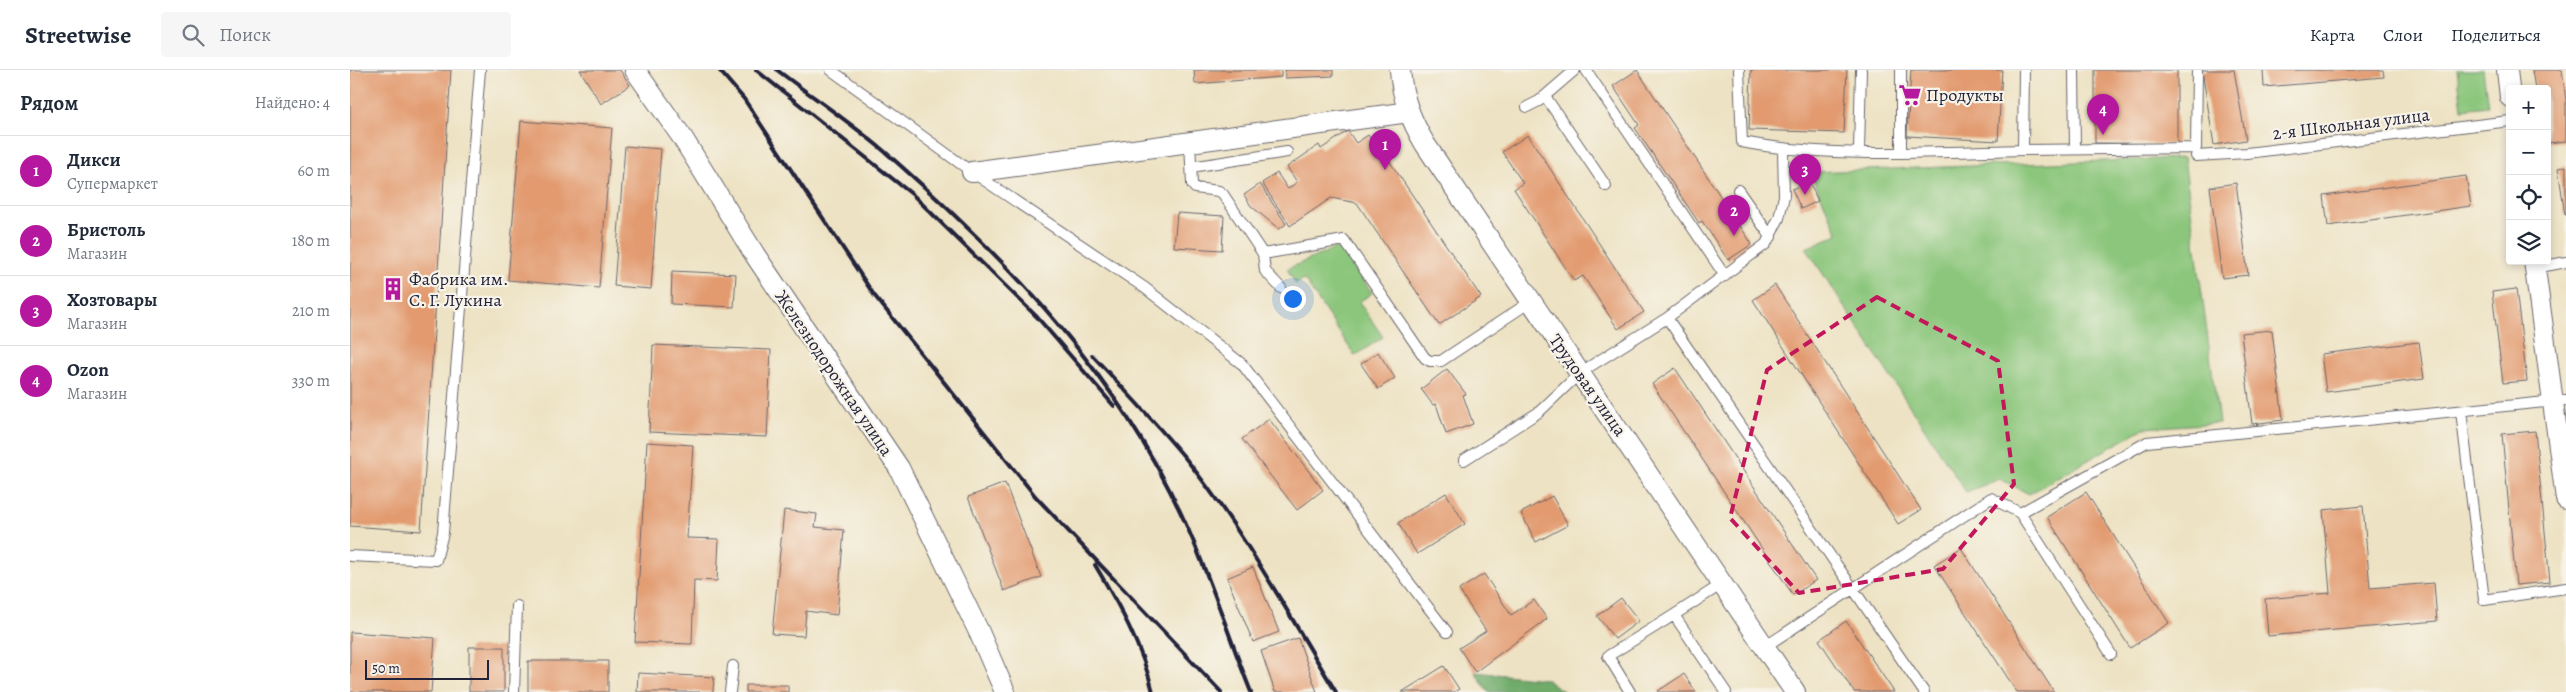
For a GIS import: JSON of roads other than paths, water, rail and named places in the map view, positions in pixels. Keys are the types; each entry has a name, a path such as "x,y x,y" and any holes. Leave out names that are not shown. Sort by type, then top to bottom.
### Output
{"street":[{"name":"Железнодорожная улица","path":"635,70 682,137 755,255 899,468 979,632 1005,692"},
{"name":"Трудовая улица","path":"1400,70 1403,94 1409,112 1425,144 1530,302 1581,372 1796,692"},
{"path":"2507,70 2509,85"},
{"path":"972,172 1409,112"},
{"path":"2534,265 2560,401 2566,499"}],"lane":[{"path":"350,556 436,560 443,533 480,70"},
{"path":"831,70 972,172 1145,288 1242,364 1447,632"},
{"path":"1527,107 1545,96 1575,70"},
{"path":"1586,70 1726,276"},
{"path":"1739,70 1742,142 1783,150 1901,152 2196,148 2197,70"},
{"path":"1859,151 1861,70"},
{"path":"1901,70 1901,152"},
{"path":"2023,150 2024,70"},
{"path":"2074,70 2075,149"},
{"path":"1545,96 1606,186"},
{"name":"2-я Школьная улица","path":"2196,156 2247,153 2506,121"},
{"path":"1190,142 1191,166 1195,188 1219,190 1263,254 1265,271 1281,288"},
{"path":"1464,460 1539,412 1581,372 1667,318 1726,276 1766,244 1779,218 1784,196 1783,150"},
{"path":"1191,166 1287,152"},
{"path":"1738,190 1771,237"},
{"path":"1263,254 1344,240 1425,358 1430,361 1441,361 1530,302"},
{"path":"2551,263 2566,262"},
{"path":"1667,318 1924,692"},
{"path":"2020,513 2147,442 2560,401"},
{"path":"2461,411 2484,600 2566,588"},
{"path":"1766,646 1991,498 2020,513 2111,654"},
{"path":"1630,692 1608,656 1722,584"},
{"path":"514,692 517,606"},
{"path":"1674,614 1726,692"},
{"path":"730,692 733,666"}],"railway":[{"path":"719,70 744,99 874,295 1036,497 1221,692"},
{"path":"756,70 913,195 1037,317 1114,406"},
{"path":"777,70 864,135 936,197 1019,280 1094,369 1127,417 1157,467 1184,520 1202,562 1251,692"},
{"path":"1092,355 1163,432 1207,486 1246,543 1336,692"},
{"path":"1095,565 1136,642 1153,692"}],"place":[{"name":"Продукты","path":"1910,95"},
{"name":"Ozon","path":"2103,135"},
{"name":"Дикси","path":"1385,170"},
{"name":"Хозтовары","path":"1805,195"},
{"name":"Бристоль","path":"1734,236"},
{"name":"Фабрика им. С. Г. Лукина","path":"393,289"}]}
